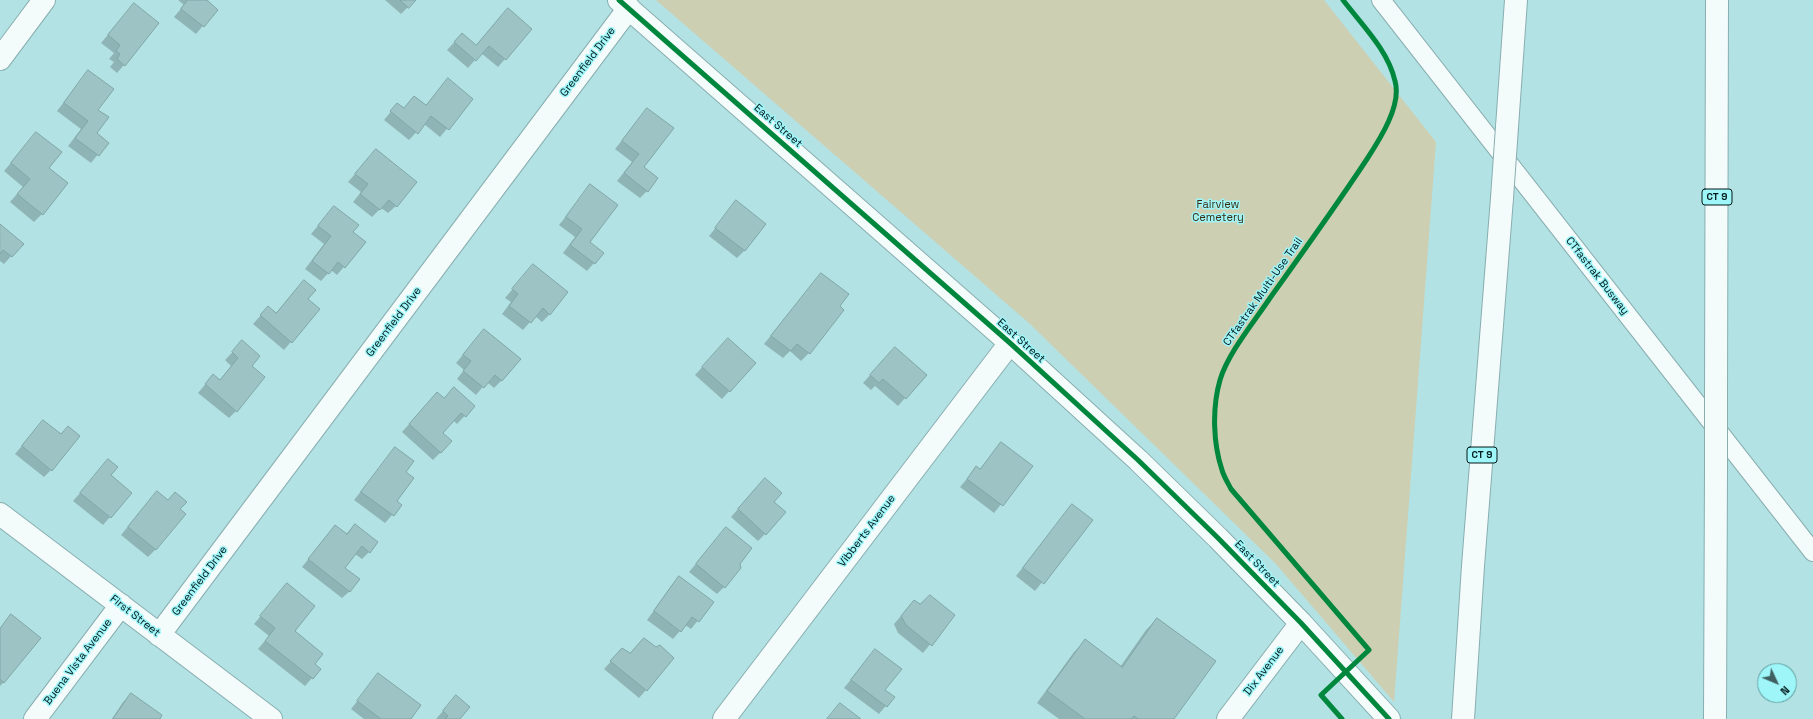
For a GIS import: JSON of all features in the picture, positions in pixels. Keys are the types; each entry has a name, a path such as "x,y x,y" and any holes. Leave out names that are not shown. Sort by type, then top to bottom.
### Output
{"main road":[{"path":"0,59 44,0"},
{"name":"CT 9","path":"1463,716 1516,0"},
{"name":"CT 9","path":"1715,719 1717,0"},
{"name":"East Street","path":"624,4 1010,343 1138,460 1218,538 1301,623 1389,719"},
{"name":"Greenfield Drive","path":"159,635 624,4"},
{"name":"Vibberts Avenue","path":"724,719 1010,343"},
{"name":"First Street","path":"0,514 271,719"},
{"name":"Buena Vista Avenue","path":"35,719 121,605"},
{"name":"Dix Avenue","path":"1228,719 1301,623"}],"lane":[{"name":"CTfastrak Busway","path":"1381,0 1813,552"}],"green space":[{"name":"Fairview Cemetery","path":"656,0 1324,0 1436,142 1394,702 1275,563 1030,324"}],"building":[{"path":"188,0 207,0 218,10 204,27 181,9"},
{"path":"400,0 416,0 409,8"},
{"path":"134,3 159,23 125,66 117,59 120,54 116,51 120,45 108,35"},
{"path":"508,8 532,29 506,60 489,46 476,61 454,42 462,33 476,45"},
{"path":"88,70 114,89 98,110 109,117 97,133 109,143 99,156 75,138 88,121 64,103"},
{"path":"448,78 473,99 449,130 431,116 418,134 390,111 397,103 404,108 414,96 426,105"},
{"path":"647,108 674,128 644,167 658,178 648,192 624,173 639,154 622,141"},
{"path":"36,132 62,152 49,168 68,183 43,215 17,194 30,179 11,163"},
{"path":"376,149 417,182 397,207 389,200 380,210 360,194 368,184 355,174"},
{"path":"590,184 618,205 590,242 604,253 595,264 570,245 582,229 566,217"},
{"path":"736,200 766,224 745,251 715,228"},
{"path":"334,206 359,225 353,232 366,242 345,268 338,262 329,274 312,261 331,236 318,226"},
{"path":"0,224 24,244 12,257 3,250 0,254"},
{"path":"533,264 568,292 550,315 543,308 531,323 509,306 518,294 512,289"},
{"path":"821,273 849,294 840,306 844,310 810,354 797,344 791,351 771,336"},
{"path":"304,280 316,290 308,299 320,309 292,343 260,315 268,306 276,313"},
{"path":"484,329 521,359 502,381 495,375 484,388 463,371 471,361 463,355"},
{"path":"728,338 756,363 730,392 702,367"},
{"path":"242,340 260,356 252,366 265,377 237,412 205,384 213,374 220,380 238,358 232,352"},
{"path":"895,347 927,375 906,399 883,379 879,383 870,375"},
{"path":"454,387 475,406 466,417 461,413 443,433 452,441 441,453 409,424 437,392 444,398"},
{"path":"43,420 61,434 68,426 80,436 52,471 22,446"},
{"path":"1001,442 1033,466 1003,506 967,479 976,466 980,469"},
{"path":"395,447 414,461 406,472 414,478 397,501 402,505 394,516 361,492"},
{"path":"108,459 118,467 111,475 132,493 111,518 80,493"},
{"path":"765,478 782,493 774,502 786,512 766,535 738,509"},
{"path":"157,491 168,500 175,492 187,502 180,509 186,514 156,550 128,527"},
{"path":"1072,504 1093,520 1044,584 1023,568"},
{"path":"355,524 378,542 370,553 362,546 345,568 360,579 350,592 308,559 335,525 347,534"},
{"path":"726,527 752,548 740,564 741,568 725,588 696,564"},
{"path":"679,576 714,602 699,622 692,617 681,632 654,611"},
{"path":"287,583 315,606 295,631 323,654 315,664 321,669 313,679 265,641 275,628 260,616"},
{"path":"930,595 955,615 932,646 906,625 901,616 914,600 920,604"},
{"path":"11,614 41,638 4,683 0,679 0,629"},
{"path":"1157,618 1216,661 1174,719 1138,719 1134,716 1131,719 1085,719 1047,691 1085,639 1122,667"},
{"path":"644,638 656,647 660,645 674,658 647,691 610,661 622,648 630,653"},
{"path":"875,649 902,669 885,690 895,697 887,707 851,680"},
{"path":"378,673 421,705 411,719 381,719 357,701"},
{"path":"131,693 162,715 160,719 113,719"},
{"path":"456,695 470,707 460,719 445,719 448,716 443,711"},
{"path":"840,703 861,719 827,719"}],"cycle path":[{"path":"619,0 1010,343 1138,460 1218,538 1301,623 1389,719"},
{"name":"CTfastrak Multi-Use Trail","path":"1342,719 1321,695 1369,650 1231,489 1219,460 1215,437 1215,414 1217,391 1229,359 1242,338 1367,159 1378,142 1393,111 1396,90 1392,70 1374,38 1343,0"}]}
